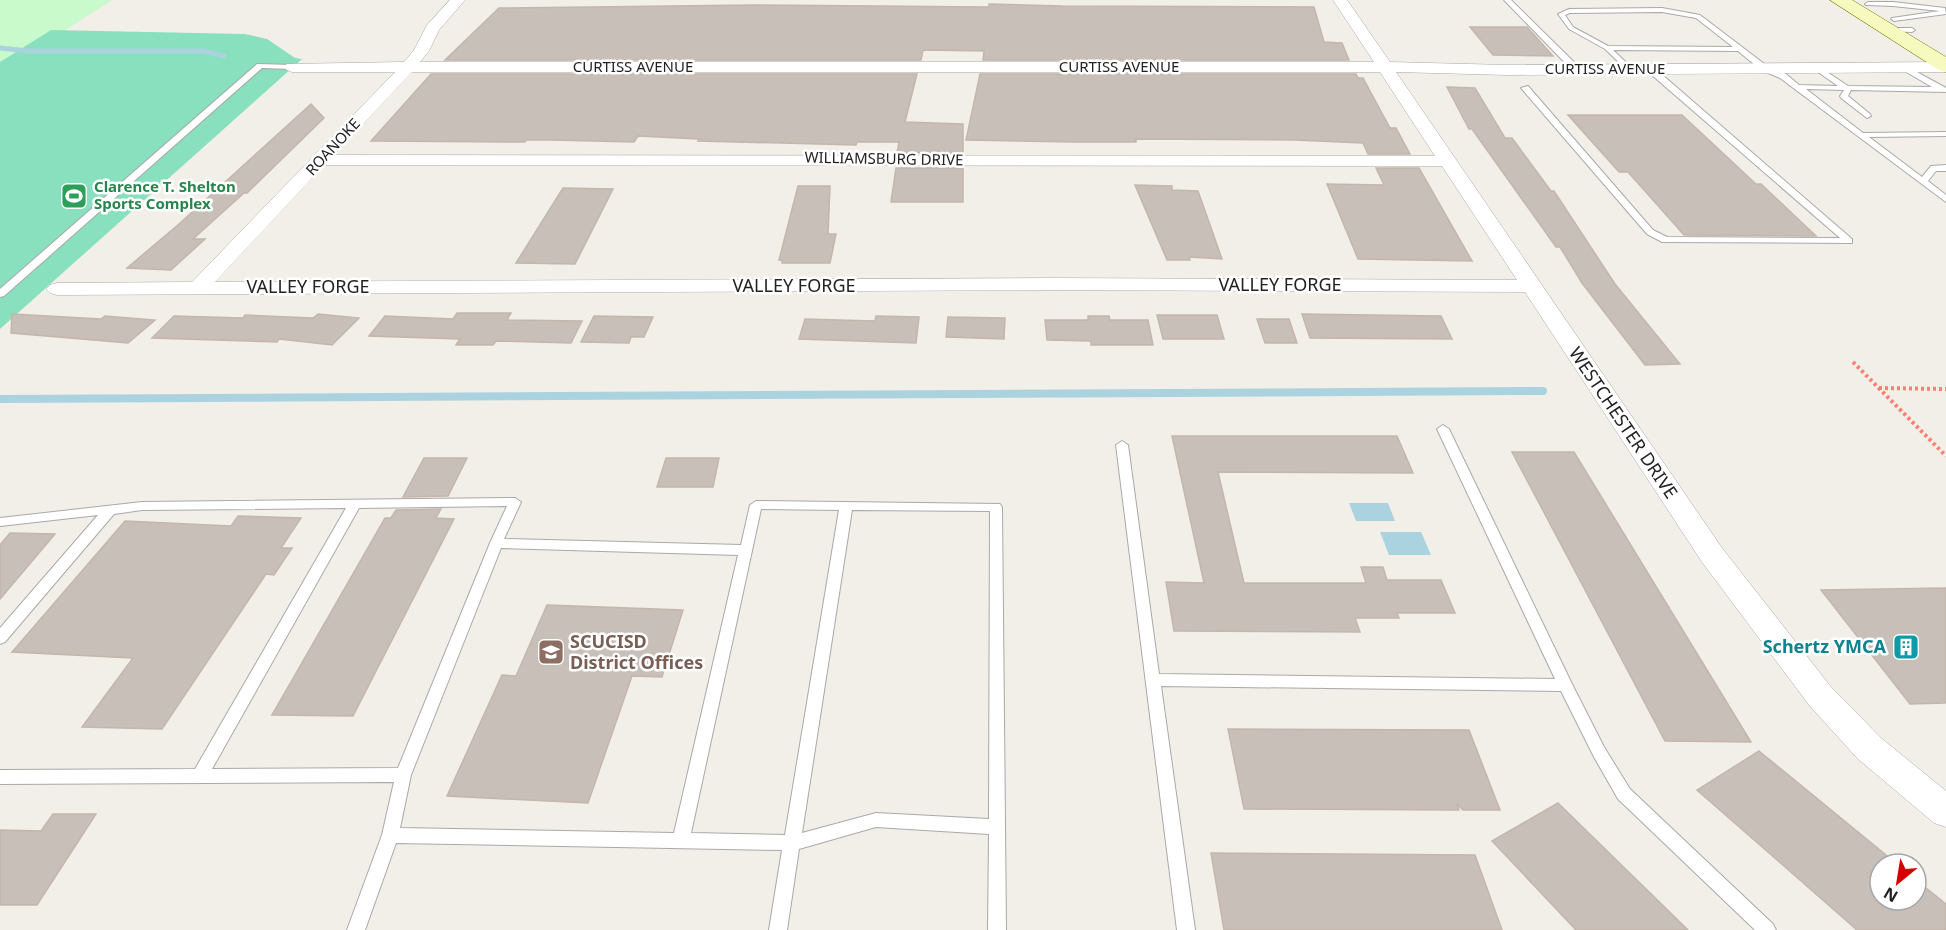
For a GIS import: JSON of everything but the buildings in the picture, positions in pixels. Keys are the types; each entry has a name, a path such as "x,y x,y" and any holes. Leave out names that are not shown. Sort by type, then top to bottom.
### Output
{"main road":[{"path":"1854,2 1891,25 1946,67"},
{"path":"1891,25 1912,30 1946,50"}],"street":[{"name":"ROANOKE","path":"199,287 408,67 421,51 432,28 459,0"},
{"name":"WESTCHESTER DRIVE","path":"1340,0 1712,555 1820,696 1869,748 1946,812"},
{"name":"CURTISS AVENUE","path":"292,67 1576,69 1946,67"},
{"name":"WILLIAMSBURG DRIVE","path":"321,160 1446,161"},
{"name":"VALLEY FORGE","path":"57,289 1038,284 1530,286"}],"lane":[{"path":"1507,0 1576,69"},
{"path":"1854,2 1945,10 1944,13 1891,25"},
{"path":"1628,69 1607,48 1571,28 1561,14 1569,11 1662,10 1698,16 1764,68 1783,76 1946,199"},
{"path":"1607,48 1739,49"},
{"path":"0,294 260,66 292,67"},
{"path":"1904,67 1944,91"},
{"path":"1525,88 1650,232 1665,240 1849,241 1649,68"},
{"path":"1818,68 1848,89"},
{"path":"1797,87 1944,91"},
{"path":"1848,89 1844,96 1867,116"},
{"path":"1861,135 1946,134"},
{"path":"1923,182 1934,168 1946,168"},
{"path":"1923,182 1946,186"},
{"path":"1443,429 1565,685 1599,752 1624,794 1767,930"},
{"path":"1122,445 1186,930"},
{"path":"0,522 142,506 515,502 496,543 403,775 390,835 356,930"},
{"path":"200,775 355,504"},
{"path":"681,840 756,505 996,507 997,930"},
{"path":"778,930 846,506"},
{"path":"0,638 110,510"},
{"path":"496,543 746,550"},
{"path":"1154,680 1565,685"},
{"path":"0,777 403,775"},
{"path":"390,835 792,843 876,820 996,827"}],"path":[{"path":"1853,362 1946,456"},
{"path":"1879,388 1946,389"}],"green space":[{"path":"0,0 112,0 64,31 51,30 0,62"},
{"name":"Clarence T. Shelton Sports Complex","path":"51,30 245,34 267,39 295,58 302,59 0,329 0,62"}],"water":[{"path":"1349,503 1388,503 1395,521 1356,521"},
{"path":"1380,532 1421,532 1431,555 1389,555"}],"waterway":[{"path":"0,48 28,51 203,51 224,56"},
{"path":"0,399 1543,391"}],"place":[{"name":"Clarence T. Shelton Sports Complex","path":"74,196"},
{"name":"Schertz YMCA","path":"1906,647"},
{"name":"SCUCISD District Offices","path":"551,652"}]}
